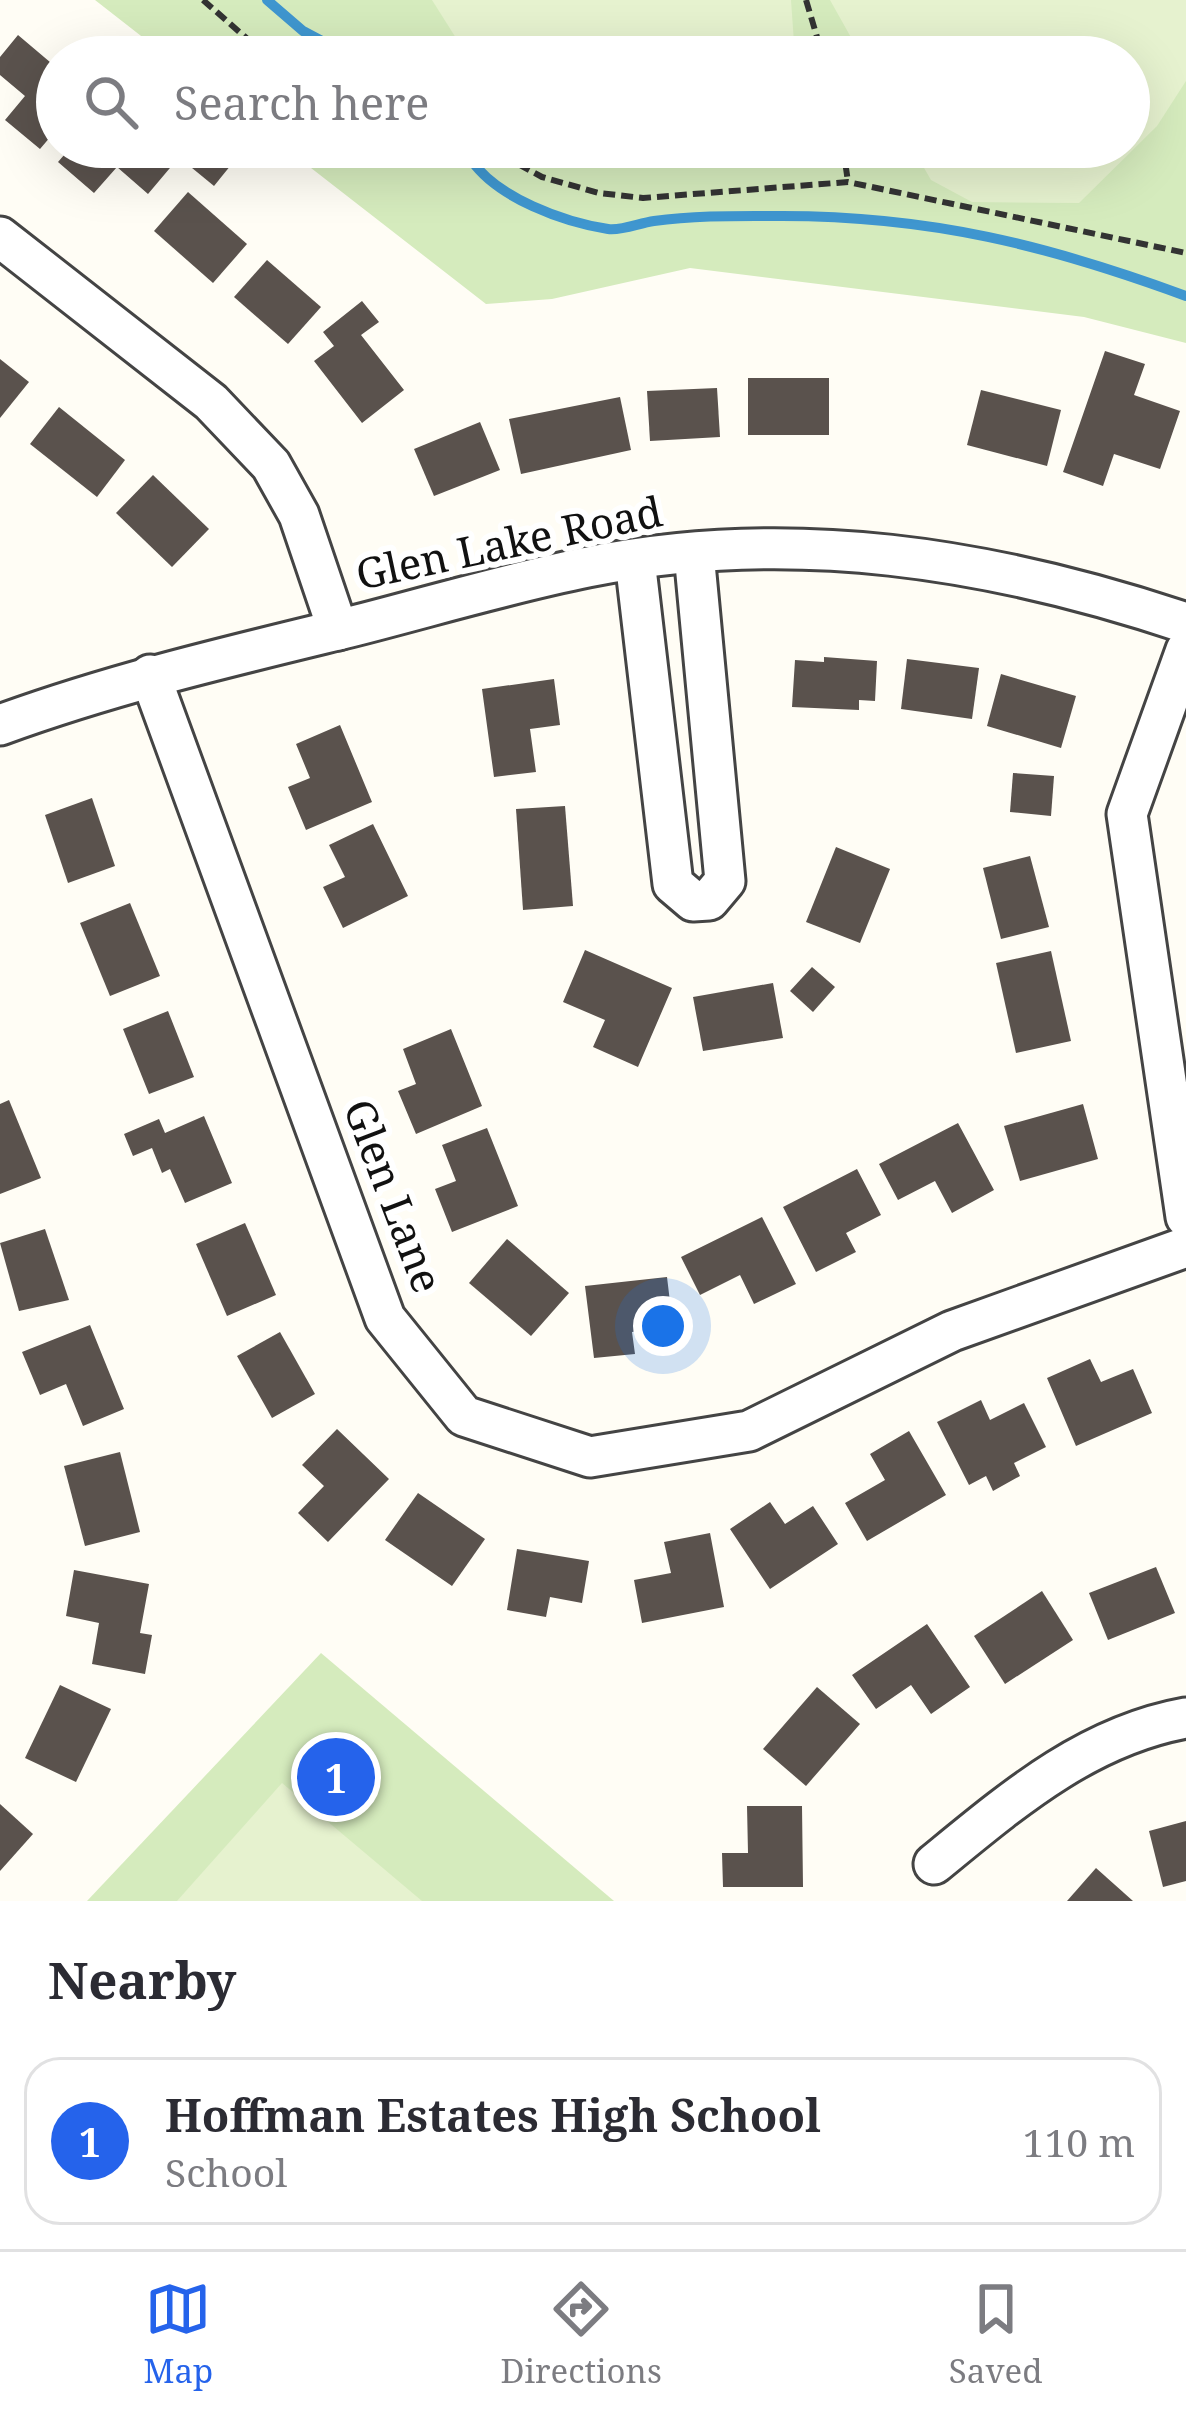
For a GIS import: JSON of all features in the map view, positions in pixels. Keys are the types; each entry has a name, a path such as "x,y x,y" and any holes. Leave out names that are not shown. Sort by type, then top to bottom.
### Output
{"street":[{"path":"0,237 211,402 249,439 271,465 298,515 338,630"},
{"name":"Glen Lake Road","path":"0,724 150,675 635,560 694,553 891,552 1084,589 1186,623"},
{"path":"635,560 673,884 693,902 710,900 725,880 694,553"},
{"path":"1186,650 1127,814 1186,1217"},
{"name":"Glen Lane","path":"150,675 385,1318 464,1416 590,1457 749,1431 952,1330 1186,1247"},
{"path":"934,1864 1065,1762 1148,1725 1186,1718"}],"path":[{"path":"203,0 244,36"},
{"path":"806,0 817,36"},
{"path":"525,168 599,194 643,198 848,182 1186,254"},
{"path":"846,168 848,182"}],"green space":[{"path":"95,0 1186,0 1186,343 1084,317 690,268 552,299 486,304 311,168 1150,168 1150,36 141,36"},
{"path":"432,0 791,0 794,36 455,36"},
{"path":"830,0 1186,0 1186,81 1150,133 1150,36 850,36"},
{"path":"924,168 1114,168 1079,203 972,202 931,180"},
{"path":"321,1653 614,1901 87,1901"},
{"path":"282,1783 422,1901 177,1901"}],"building":[{"path":"18,35 36,50 36,146 5,120 25,96 0,75 0,57"},
{"path":"65,168 116,168 94,193"},
{"path":"118,168 170,168 148,194"},
{"path":"192,168 229,168 214,186"},
{"path":"188,192 247,244 213,283 154,231"},
{"path":"267,260 321,307 288,344 234,297"},
{"path":"362,301 379,322 361,335 404,390 362,423 314,361 334,346 323,332"},
{"path":"1105,351 1145,364 1134,395 1180,411 1160,469 1114,454 1103,486 1063,472"},
{"path":"0,359 29,382 0,418"},
{"path":"748,378 829,378 829,435 748,435"},
{"path":"717,388 720,437 650,441 647,391"},
{"path":"981,390 1061,410 1047,466 967,445"},
{"path":"620,397 631,450 521,474 509,419"},
{"path":"59,407 125,460 97,497 30,444"},
{"path":"480,422 500,470 434,496 414,449"},
{"path":"153,475 209,529 172,567 116,513"},
{"path":"824,657 877,661 875,701 859,700 859,710 792,707 795,660 824,662"},
{"path":"907,659 979,668 972,719 901,709"},
{"path":"1001,674 1076,696 1061,748 987,726"},
{"path":"554,679 560,725 530,729 536,772 494,777 482,689"},
{"path":"340,725 372,802 306,830 288,787 310,778 296,744"},
{"path":"1013,773 1054,776 1051,816 1010,812"},
{"path":"92,798 115,866 68,883 45,815"},
{"path":"565,806 573,906 523,910 516,809"},
{"path":"373,824 408,896 343,928 323,887 345,877 329,845"},
{"path":"836,847 890,869 860,943 806,922"},
{"path":"1030,856 1049,927 1001,939 983,868"},
{"path":"130,903 160,976 110,996 80,923"},
{"path":"585,950 672,988 638,1067 593,1047 605,1020 563,1002"},
{"path":"1051,951 1071,1041 1016,1053 996,963"},
{"path":"812,967 835,987 813,1012 790,991"},
{"path":"773,983 783,1038 703,1051 693,997"},
{"path":"168,1011 194,1077 149,1094 123,1029"},
{"path":"451,1029 482,1106 416,1134 398,1091 416,1084 403,1049"},
{"path":"9,1100 41,1178 0,1194 0,1104"},
{"path":"1083,1104 1098,1159 1020,1181 1004,1126"},
{"path":"204,1116 232,1183 185,1203 170,1169 162,1173 152,1148 133,1156 124,1134 159,1119 165,1133"},
{"path":"958,1123 994,1190 952,1213 935,1181 898,1200 879,1164"},
{"path":"487,1128 518,1206 452,1232 435,1189 456,1181 442,1145"},
{"path":"857,1169 881,1215 846,1233 856,1252 816,1272 783,1207"},
{"path":"762,1217 796,1284 754,1304 740,1275 700,1295 681,1257"},
{"path":"245,1223 276,1295 227,1316 196,1244"},
{"path":"45,1229 69,1300 19,1311 0,1243"},
{"path":"507,1239 569,1293 531,1336 469,1283"},
{"path":"667,1277 673,1327 632,1332 635,1354 594,1358 585,1286"},
{"path":"90,1325 124,1409 83,1426 66,1384 40,1395 22,1352"},
{"path":"280,1332 315,1394 272,1418 237,1356"},
{"path":"1090,1359 1101,1382 1133,1369 1152,1413 1076,1446 1047,1378"},
{"path":"981,1400 990,1420 1024,1403 1046,1447 1014,1463 1020,1476 993,1491 986,1476 969,1485 937,1422"},
{"path":"337,1429 389,1479 328,1542 298,1513 324,1486 302,1465"},
{"path":"909,1431 946,1495 867,1541 845,1503 885,1480 870,1454"},
{"path":"120,1452 140,1532 85,1546 64,1466"},
{"path":"418,1493 485,1539 452,1586 385,1540"},
{"path":"770,1502 785,1524 813,1506 838,1544 770,1589 730,1529"},
{"path":"710,1533 724,1607 642,1623 634,1580 671,1573 664,1542"},
{"path":"517,1549 589,1561 582,1603 550,1597 546,1617 507,1610"},
{"path":"1156,1567 1175,1613 1108,1640 1089,1593"},
{"path":"74,1570 149,1584 140,1633 152,1635 145,1674 92,1664 99,1623 66,1616"},
{"path":"1042,1591 1073,1640 1005,1684 974,1636"},
{"path":"927,1624 970,1687 931,1714 911,1685 876,1709 852,1675"},
{"path":"60,1685 111,1709 76,1782 25,1758"},
{"path":"817,1687 860,1724 806,1786 763,1749"},
{"path":"0,1804 33,1834 0,1871"},
{"path":"747,1806 802,1806 803,1887 723,1887 722,1853 748,1853"},
{"path":"1186,1821 1186,1881 1163,1887 1149,1831"},
{"path":"1096,1868 1133,1901 1067,1901"}],"waterway":[{"path":"267,0 312,36"},
{"path":"478,168 533,206 608,229 718,216 888,221 1036,248 1186,296"}],"place":[{"name":"Hoffman Estates High School","path":"336,1777"}]}
